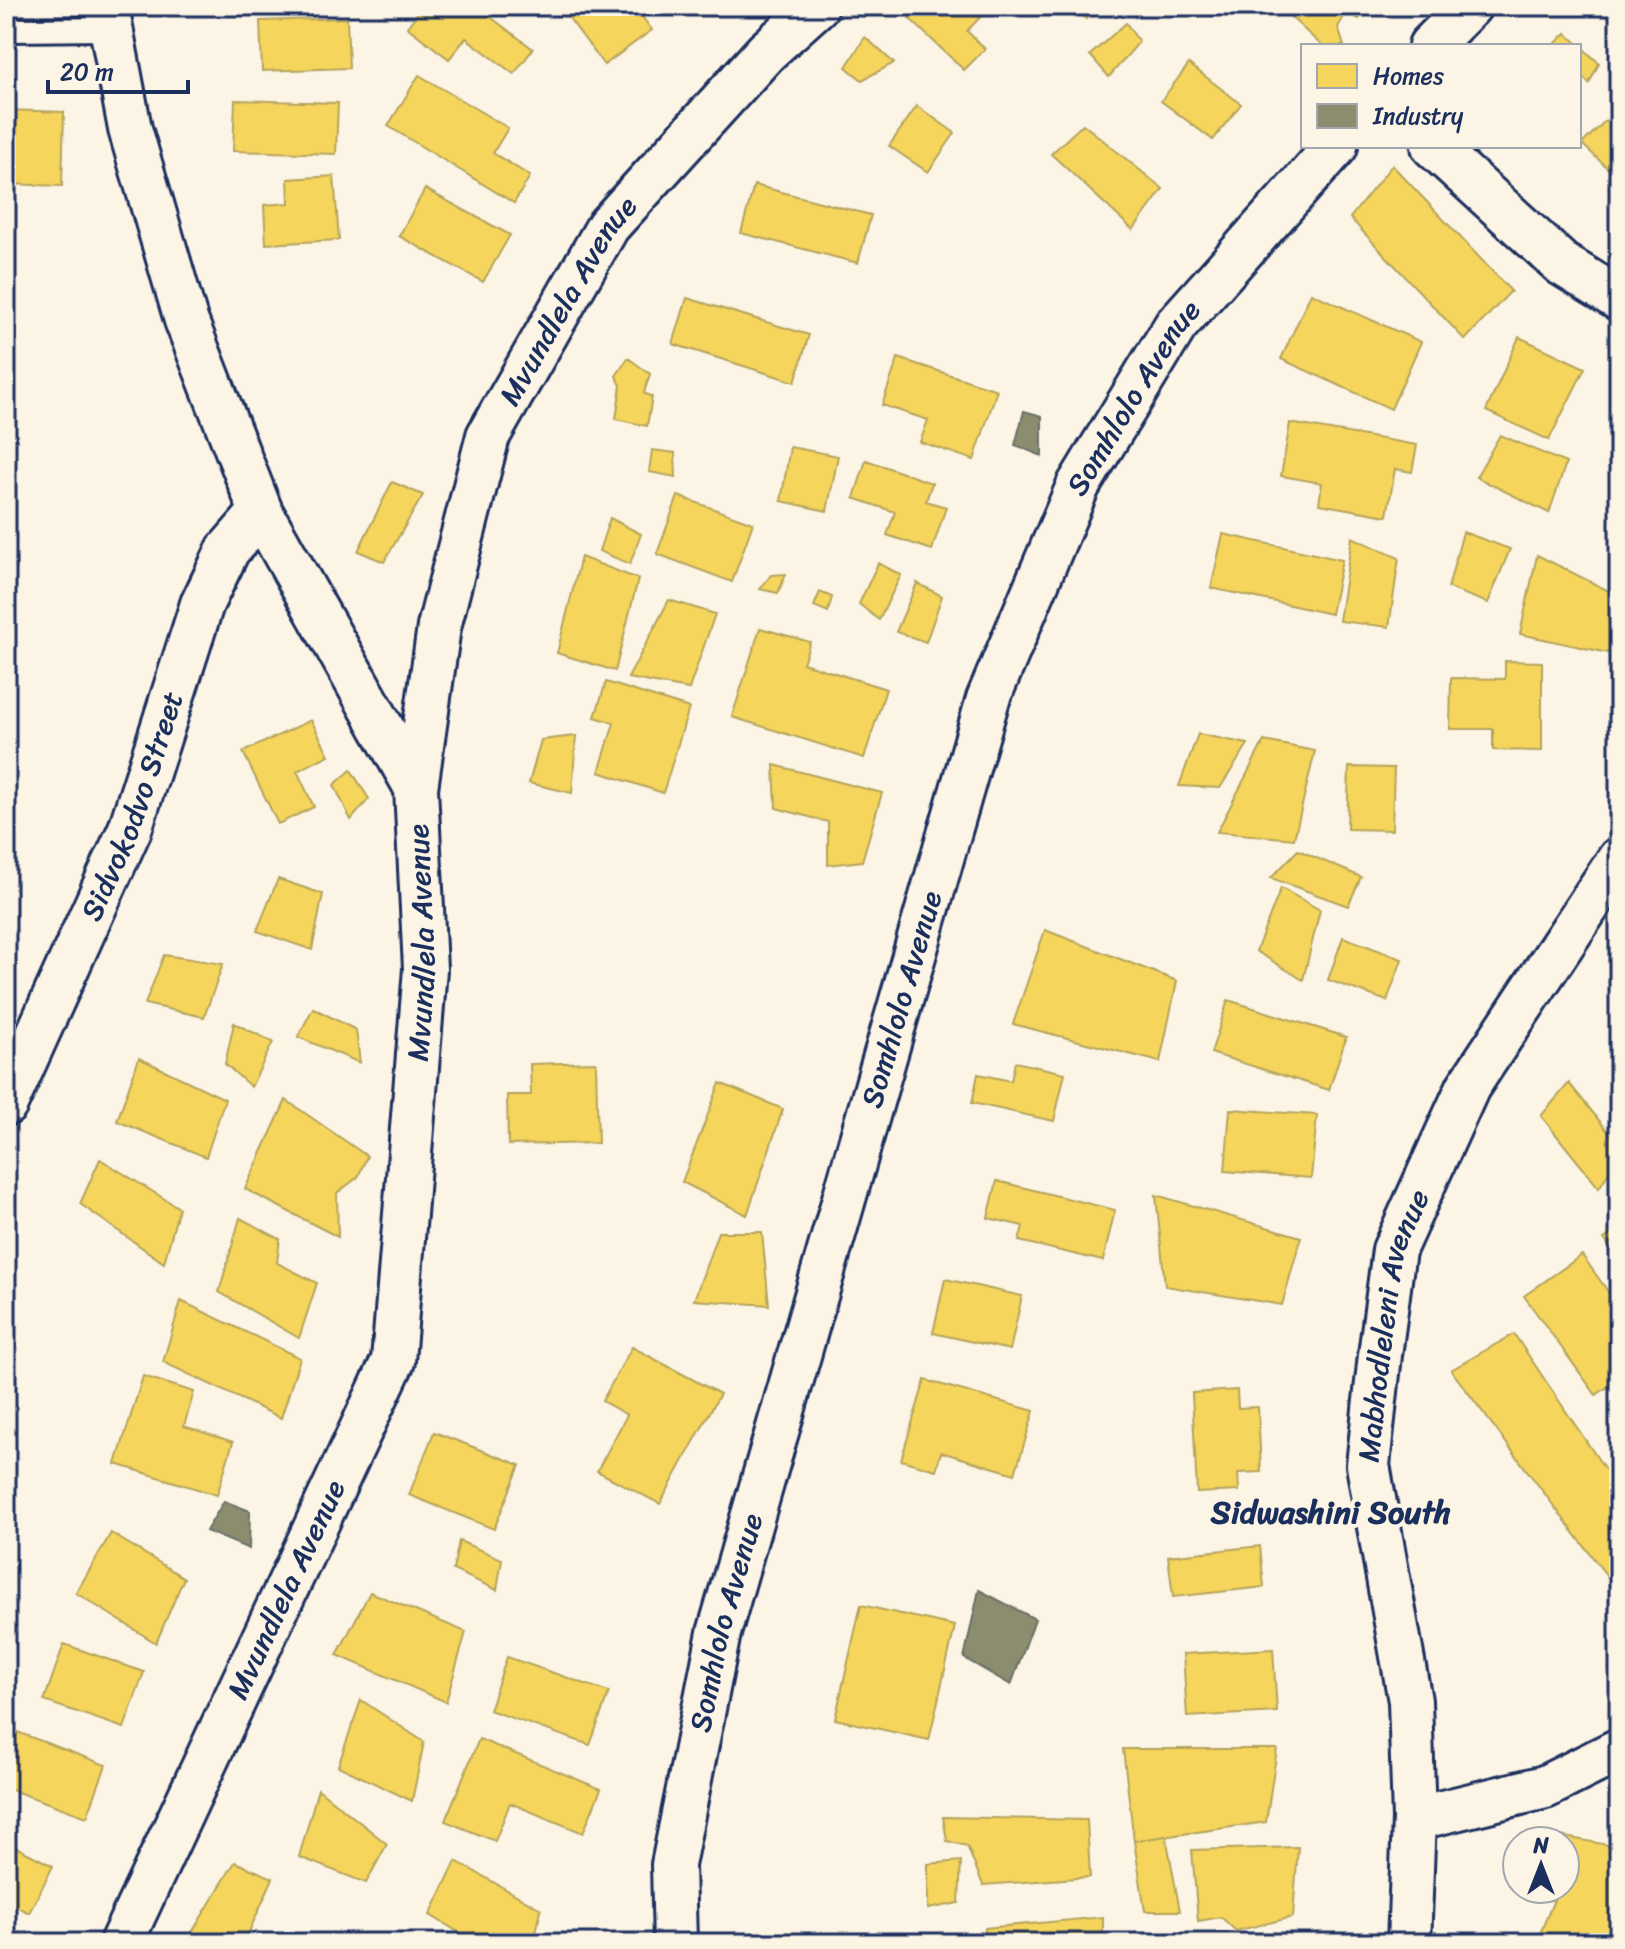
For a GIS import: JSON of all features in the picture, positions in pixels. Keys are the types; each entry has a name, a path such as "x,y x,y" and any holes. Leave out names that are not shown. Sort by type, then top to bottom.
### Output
{"street":[{"name":"Mvundlela Avenue","path":"121,1943 393,1361 425,969 416,788 439,627 488,436 608,226 766,52 817,6"},
{"path":"1432,44 1470,6"},
{"path":"109,18 130,129 186,320 261,512 416,788"},
{"name":"Somhlolo Avenue","path":"675,1943 673,1865 719,1633 988,699 1078,486 1176,325 1334,148"},
{"path":"1435,148 1562,264 1619,299"},
{"name":"Sidvokodvo Street","path":"6,1104 130,829 202,604 228,550 261,512"},
{"name":"Mabhodleleni Avenue","path":"1409,1943 1414,1819 1410,1701 1368,1465 1394,1250 1468,1087 1619,859"},
{"path":"1414,1819 1545,1787 1619,1750"}],"lane":[{"path":"6,30 109,18"}],"building: Homes":[{"path":"423,6 476,6 533,49 514,74 466,38 449,59 407,27"},
{"path":"560,6 634,6 652,30 604,65"},
{"path":"921,6 985,6 988,9 967,31 985,49 964,70 909,18"},
{"path":"1072,6 1099,6 1086,19"},
{"path":"1279,6 1366,6 1359,19 1346,13 1338,27 1343,44 1320,44"},
{"path":"347,18 349,68 262,71 260,21"},
{"path":"1126,23 1139,42 1109,77 1090,55"},
{"path":"1566,33 1578,44 1555,44"},
{"path":"865,37 894,63 862,80 846,67"},
{"path":"1581,47 1599,63 1589,84 1581,75"},
{"path":"1189,64 1241,104 1213,140 1161,101"},
{"path":"419,75 508,128 493,153 530,176 514,203 388,126"},
{"path":"235,100 338,103 336,154 233,151"},
{"path":"917,106 955,133 928,172 889,146"},
{"path":"1619,107 1619,175 1617,177 1582,144"},
{"path":"6,110 64,112 62,186 6,184"},
{"path":"1083,124 1163,189 1133,230 1051,154"},
{"path":"1392,165 1511,291 1465,340 1350,218"},
{"path":"334,176 339,240 266,244 264,205 289,203 288,179"},
{"path":"754,185 871,215 858,263 741,233"},
{"path":"425,189 510,235 483,282 399,236"},
{"path":"1311,293 1421,342 1391,409 1281,359"},
{"path":"687,298 809,335 795,382 673,344"},
{"path":"1519,337 1585,368 1549,440 1486,411"},
{"path":"628,358 650,374 644,393 652,397 647,426 616,419 621,385 616,376"},
{"path":"898,358 997,390 974,460 920,442 928,420 882,405"},
{"path":"1290,423 1417,445 1412,472 1395,469 1387,516 1319,504 1322,483 1281,476"},
{"path":"1500,435 1566,463 1549,513 1476,477"},
{"path":"790,447 838,456 827,511 781,501"},
{"path":"652,450 675,453 676,477 649,472"},
{"path":"866,460 932,483 926,501 946,507 932,550 887,535 895,512 854,498"},
{"path":"392,482 423,495 384,562 358,551"},
{"path":"678,496 753,523 732,582 657,554"},
{"path":"610,518 641,534 630,564 599,551"},
{"path":"1463,532 1510,549 1488,603 1448,588"},
{"path":"1223,534 1342,560 1331,614 1211,588"},
{"path":"1352,537 1399,558 1389,627 1339,621"},
{"path":"1537,555 1619,596 1613,654 1520,634"},
{"path":"581,557 638,579 615,671 557,653"},
{"path":"878,563 901,575 879,620 859,604"},
{"path":"786,574 778,593 760,589 771,575"},
{"path":"917,583 942,596 926,642 896,632"},
{"path":"820,592 832,597 828,612 814,606"},
{"path":"669,600 715,614 689,689 628,678"},
{"path":"760,628 810,642 803,663 886,689 864,758 732,717"},
{"path":"1505,661 1542,662 1542,751 1493,750 1493,729 1450,729 1451,678 1505,679"},
{"path":"606,682 689,708 663,793 599,772 614,723 595,717"},
{"path":"311,720 329,755 297,771 314,807 278,824 243,752"},
{"path":"1198,734 1248,744 1220,788 1179,786"},
{"path":"576,736 572,793 529,783 541,740"},
{"path":"1264,741 1315,751 1294,839 1217,832"},
{"path":"774,765 882,793 862,861 828,865 828,822 776,808"},
{"path":"1349,767 1394,768 1392,830 1347,829"},
{"path":"351,770 369,799 351,820 334,785"},
{"path":"1298,850 1361,877 1348,906 1271,878"},
{"path":"278,879 323,894 312,950 257,931"},
{"path":"1281,888 1320,910 1303,980 1256,951"},
{"path":"1045,930 1177,981 1160,1062 1013,1024"},
{"path":"1343,937 1402,959 1387,1001 1328,980"},
{"path":"164,955 223,964 204,1017 145,1004"},
{"path":"1228,1000 1346,1037 1329,1090 1211,1053"},
{"path":"313,1008 356,1030 360,1063 298,1037"},
{"path":"234,1023 273,1042 251,1087 225,1064"},
{"path":"139,1058 225,1099 206,1157 117,1121"},
{"path":"596,1062 598,1143 508,1145 507,1095 531,1095 530,1064"},
{"path":"1015,1062 1065,1073 1054,1121 972,1103 978,1074 1011,1081"},
{"path":"720,1083 783,1109 747,1215 682,1182"},
{"path":"1569,1083 1619,1145 1619,1156 1599,1188 1541,1116"},
{"path":"286,1100 367,1156 358,1177 337,1193 338,1237 245,1189"},
{"path":"1230,1109 1317,1115 1311,1178 1225,1171"},
{"path":"100,1159 179,1208 164,1263 80,1204"},
{"path":"997,1181 1115,1210 1103,1261 1019,1241 1023,1226 988,1218"},
{"path":"1156,1195 1301,1237 1282,1305 1165,1286"},
{"path":"240,1218 280,1239 277,1263 317,1283 299,1338 219,1292"},
{"path":"1619,1229 1619,1260 1604,1239"},
{"path":"718,1232 762,1232 769,1305 694,1300"},
{"path":"1582,1255 1619,1307 1619,1379 1596,1395 1524,1296"},
{"path":"945,1279 1022,1296 1010,1350 933,1333"},
{"path":"181,1301 300,1358 281,1418 163,1362"},
{"path":"1514,1334 1619,1490 1619,1592 1451,1370"},
{"path":"632,1347 720,1394 660,1504 597,1471 627,1415 602,1401"},
{"path":"143,1376 194,1392 184,1426 233,1442 217,1495 116,1464"},
{"path":"925,1380 1034,1411 1015,1474 941,1452 936,1470 901,1460"},
{"path":"1237,1390 1238,1408 1258,1407 1261,1472 1238,1473 1239,1491 1197,1493 1192,1393"},
{"path":"434,1432 520,1465 494,1529 409,1495"},
{"path":"111,1533 184,1578 156,1643 76,1593"},
{"path":"459,1541 502,1559 497,1590 453,1570"},
{"path":"1260,1546 1264,1587 1173,1597 1168,1556"},
{"path":"370,1592 466,1632 446,1702 337,1655"},
{"path":"861,1605 955,1626 929,1740 835,1719"},
{"path":"64,1644 144,1672 124,1728 44,1701"},
{"path":"1273,1649 1277,1712 1187,1717 1183,1654"},
{"path":"507,1657 609,1692 590,1745 489,1710"},
{"path":"361,1700 424,1742 412,1801 338,1766"},
{"path":"17,1732 106,1765 87,1817 6,1788 6,1760"},
{"path":"479,1739 601,1789 583,1833 510,1803 495,1841 445,1821"},
{"path":"1123,1749 1277,1749 1266,1822 1134,1841"},
{"path":"318,1789 387,1844 366,1883 299,1857"},
{"path":"943,1817 1087,1820 1090,1877 983,1885 967,1846 947,1841"},
{"path":"1166,1836 1180,1911 1145,1911 1134,1841"},
{"path":"1581,1840 1619,1847 1619,1866 1609,1919 1619,1923 1617,1943 1536,1943 1552,1905 1581,1905"},
{"path":"6,1842 53,1866 29,1913 6,1901"},
{"path":"1298,1847 1293,1917 1236,1931 1221,1917 1198,1921 1192,1850"},
{"path":"456,1861 541,1909 534,1943 477,1943 430,1915"},
{"path":"961,1861 959,1903 928,1909 928,1864"},
{"path":"235,1862 273,1878 244,1943 186,1942"},
{"path":"1103,1917 1103,1943 985,1943 985,1928"}],"building: Industry":[{"path":"1024,411 1042,416 1042,456 1015,445"},
{"path":"224,1501 250,1511 249,1549 206,1531"},
{"path":"979,1590 1035,1619 1011,1685 964,1658"}],"district":[{"name":"Sidwashini South","path":"1331,1512"}]}
